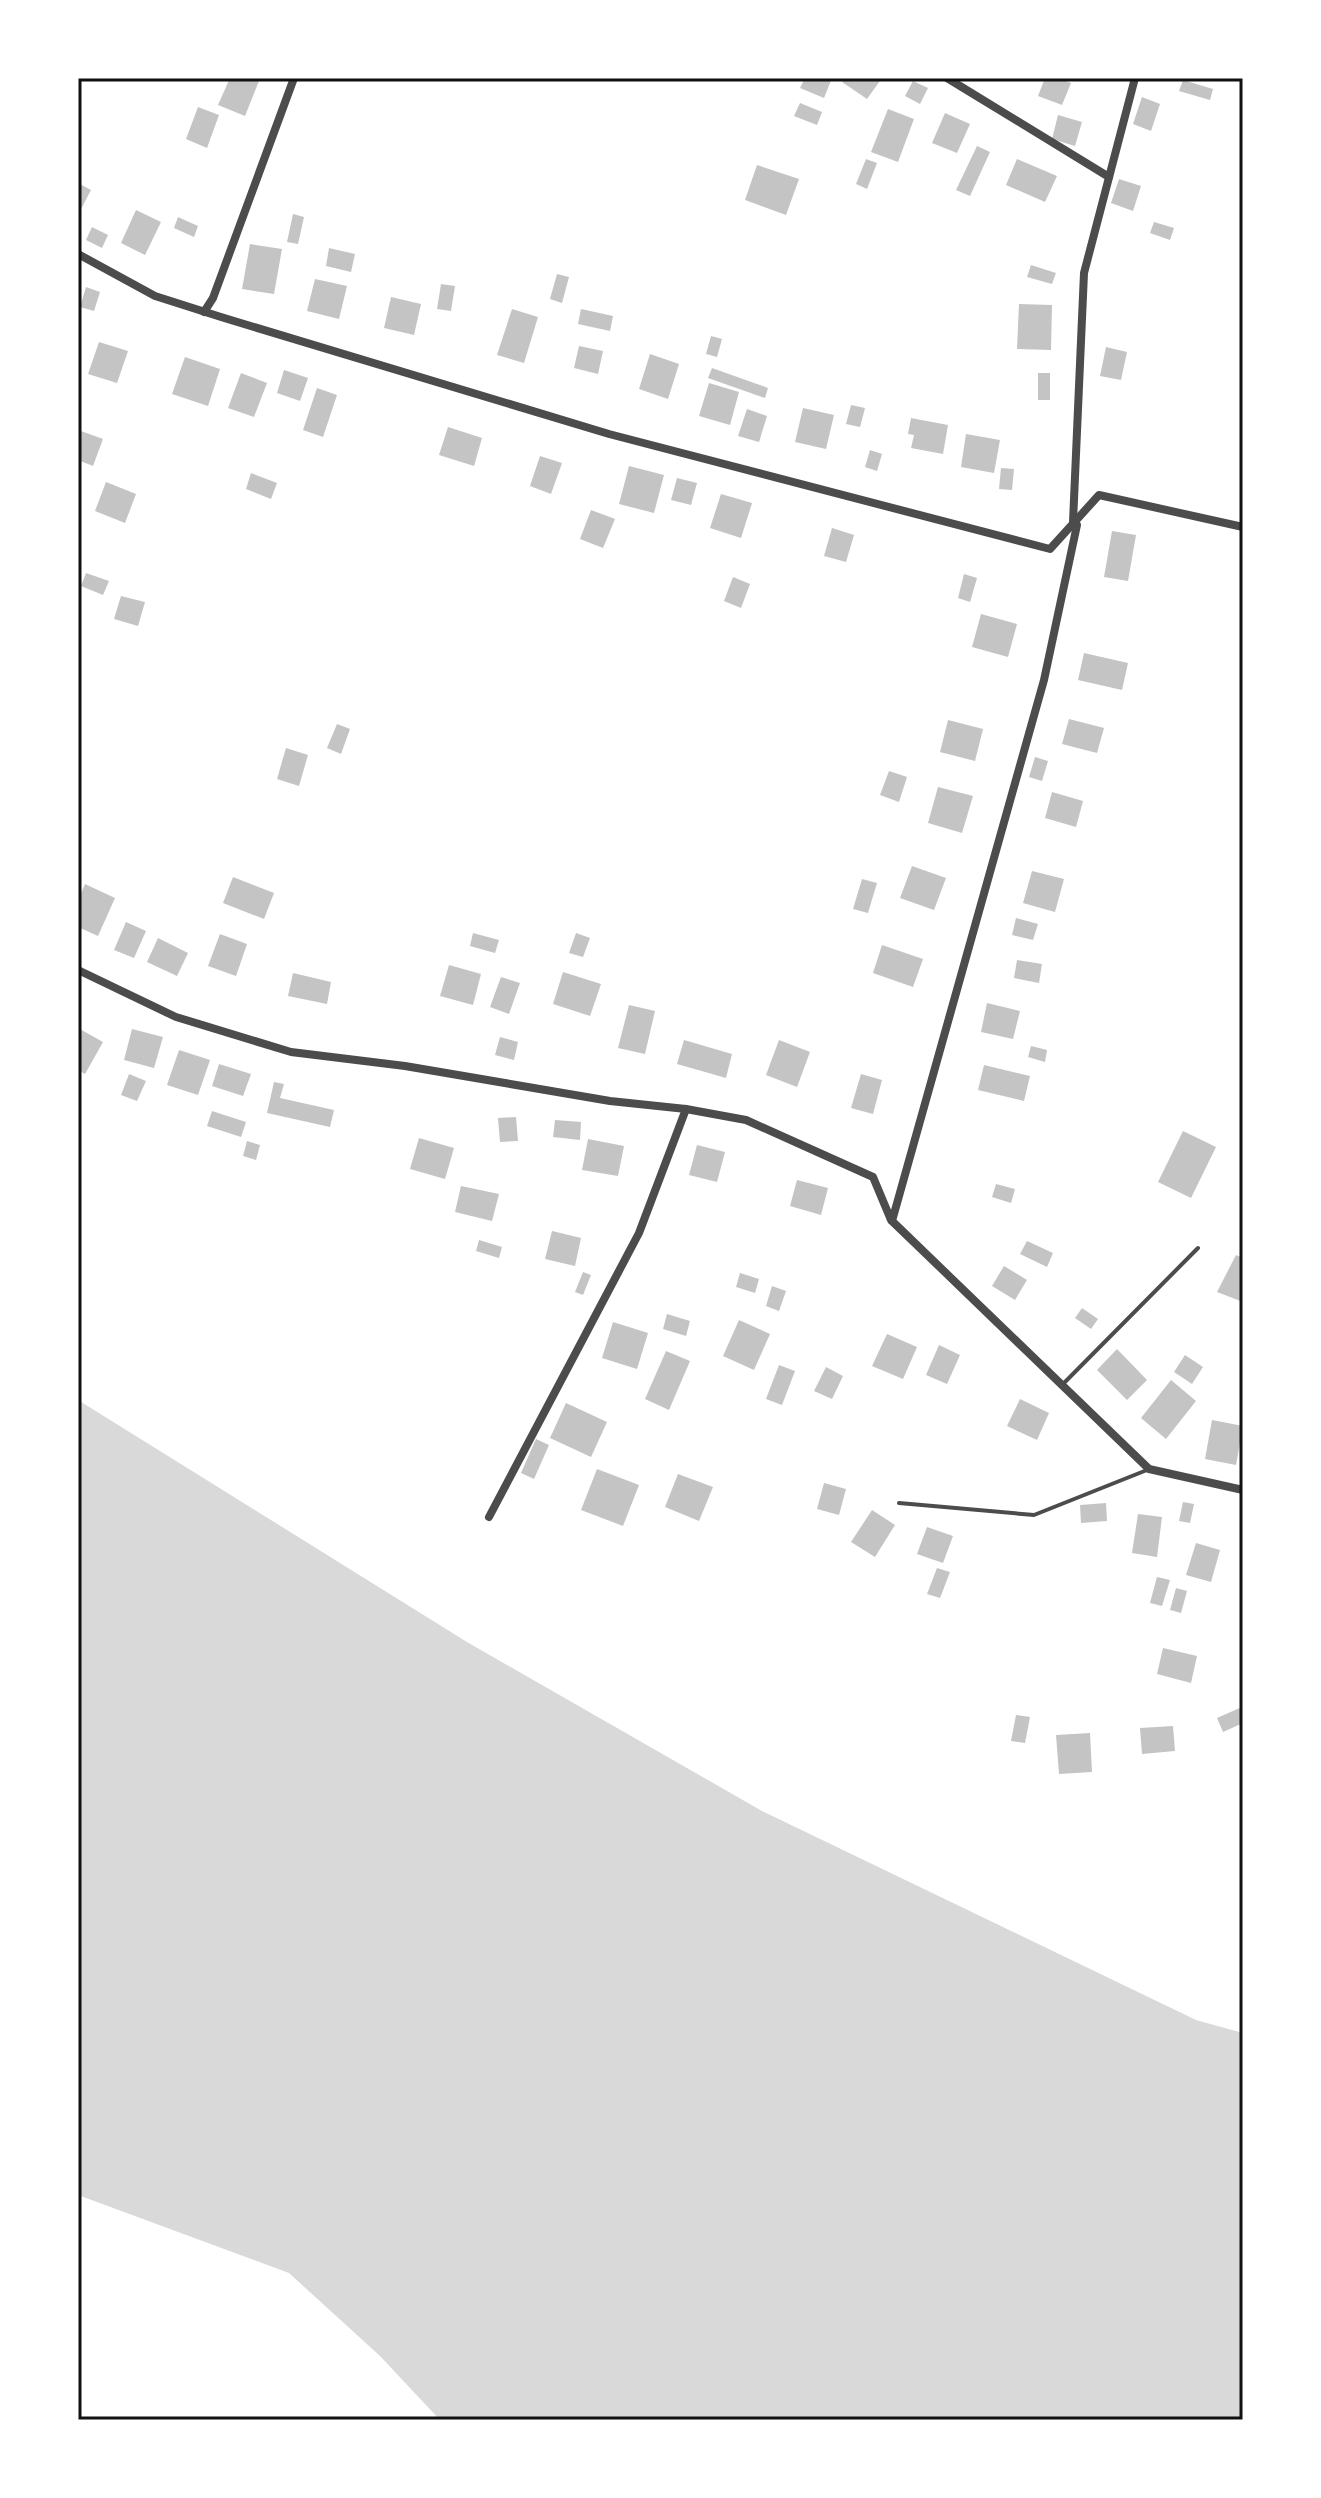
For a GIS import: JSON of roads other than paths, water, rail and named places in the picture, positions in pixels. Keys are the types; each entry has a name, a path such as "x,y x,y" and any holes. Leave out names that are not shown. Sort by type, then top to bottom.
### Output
{"street":[{"path":"204,312 213,298 294,78"},
{"path":"947,78 1109,177"},
{"path":"892,1221 1044,680 1077,525 1073,522 1084,273 1135,78"},
{"path":"78,254 155,296 204,312 609,434 1050,549 1099,495 1243,527"},
{"path":"78,970 176,1017 291,1052 405,1066 610,1101 686,1109 746,1120 873,1177 892,1221 1149,1469 1243,1490"},
{"path":"489,1517 639,1233 686,1109"}],"lane":[{"path":"1062,1385 1198,1248"},
{"path":"899,1503 1034,1515 1149,1469"}]}
